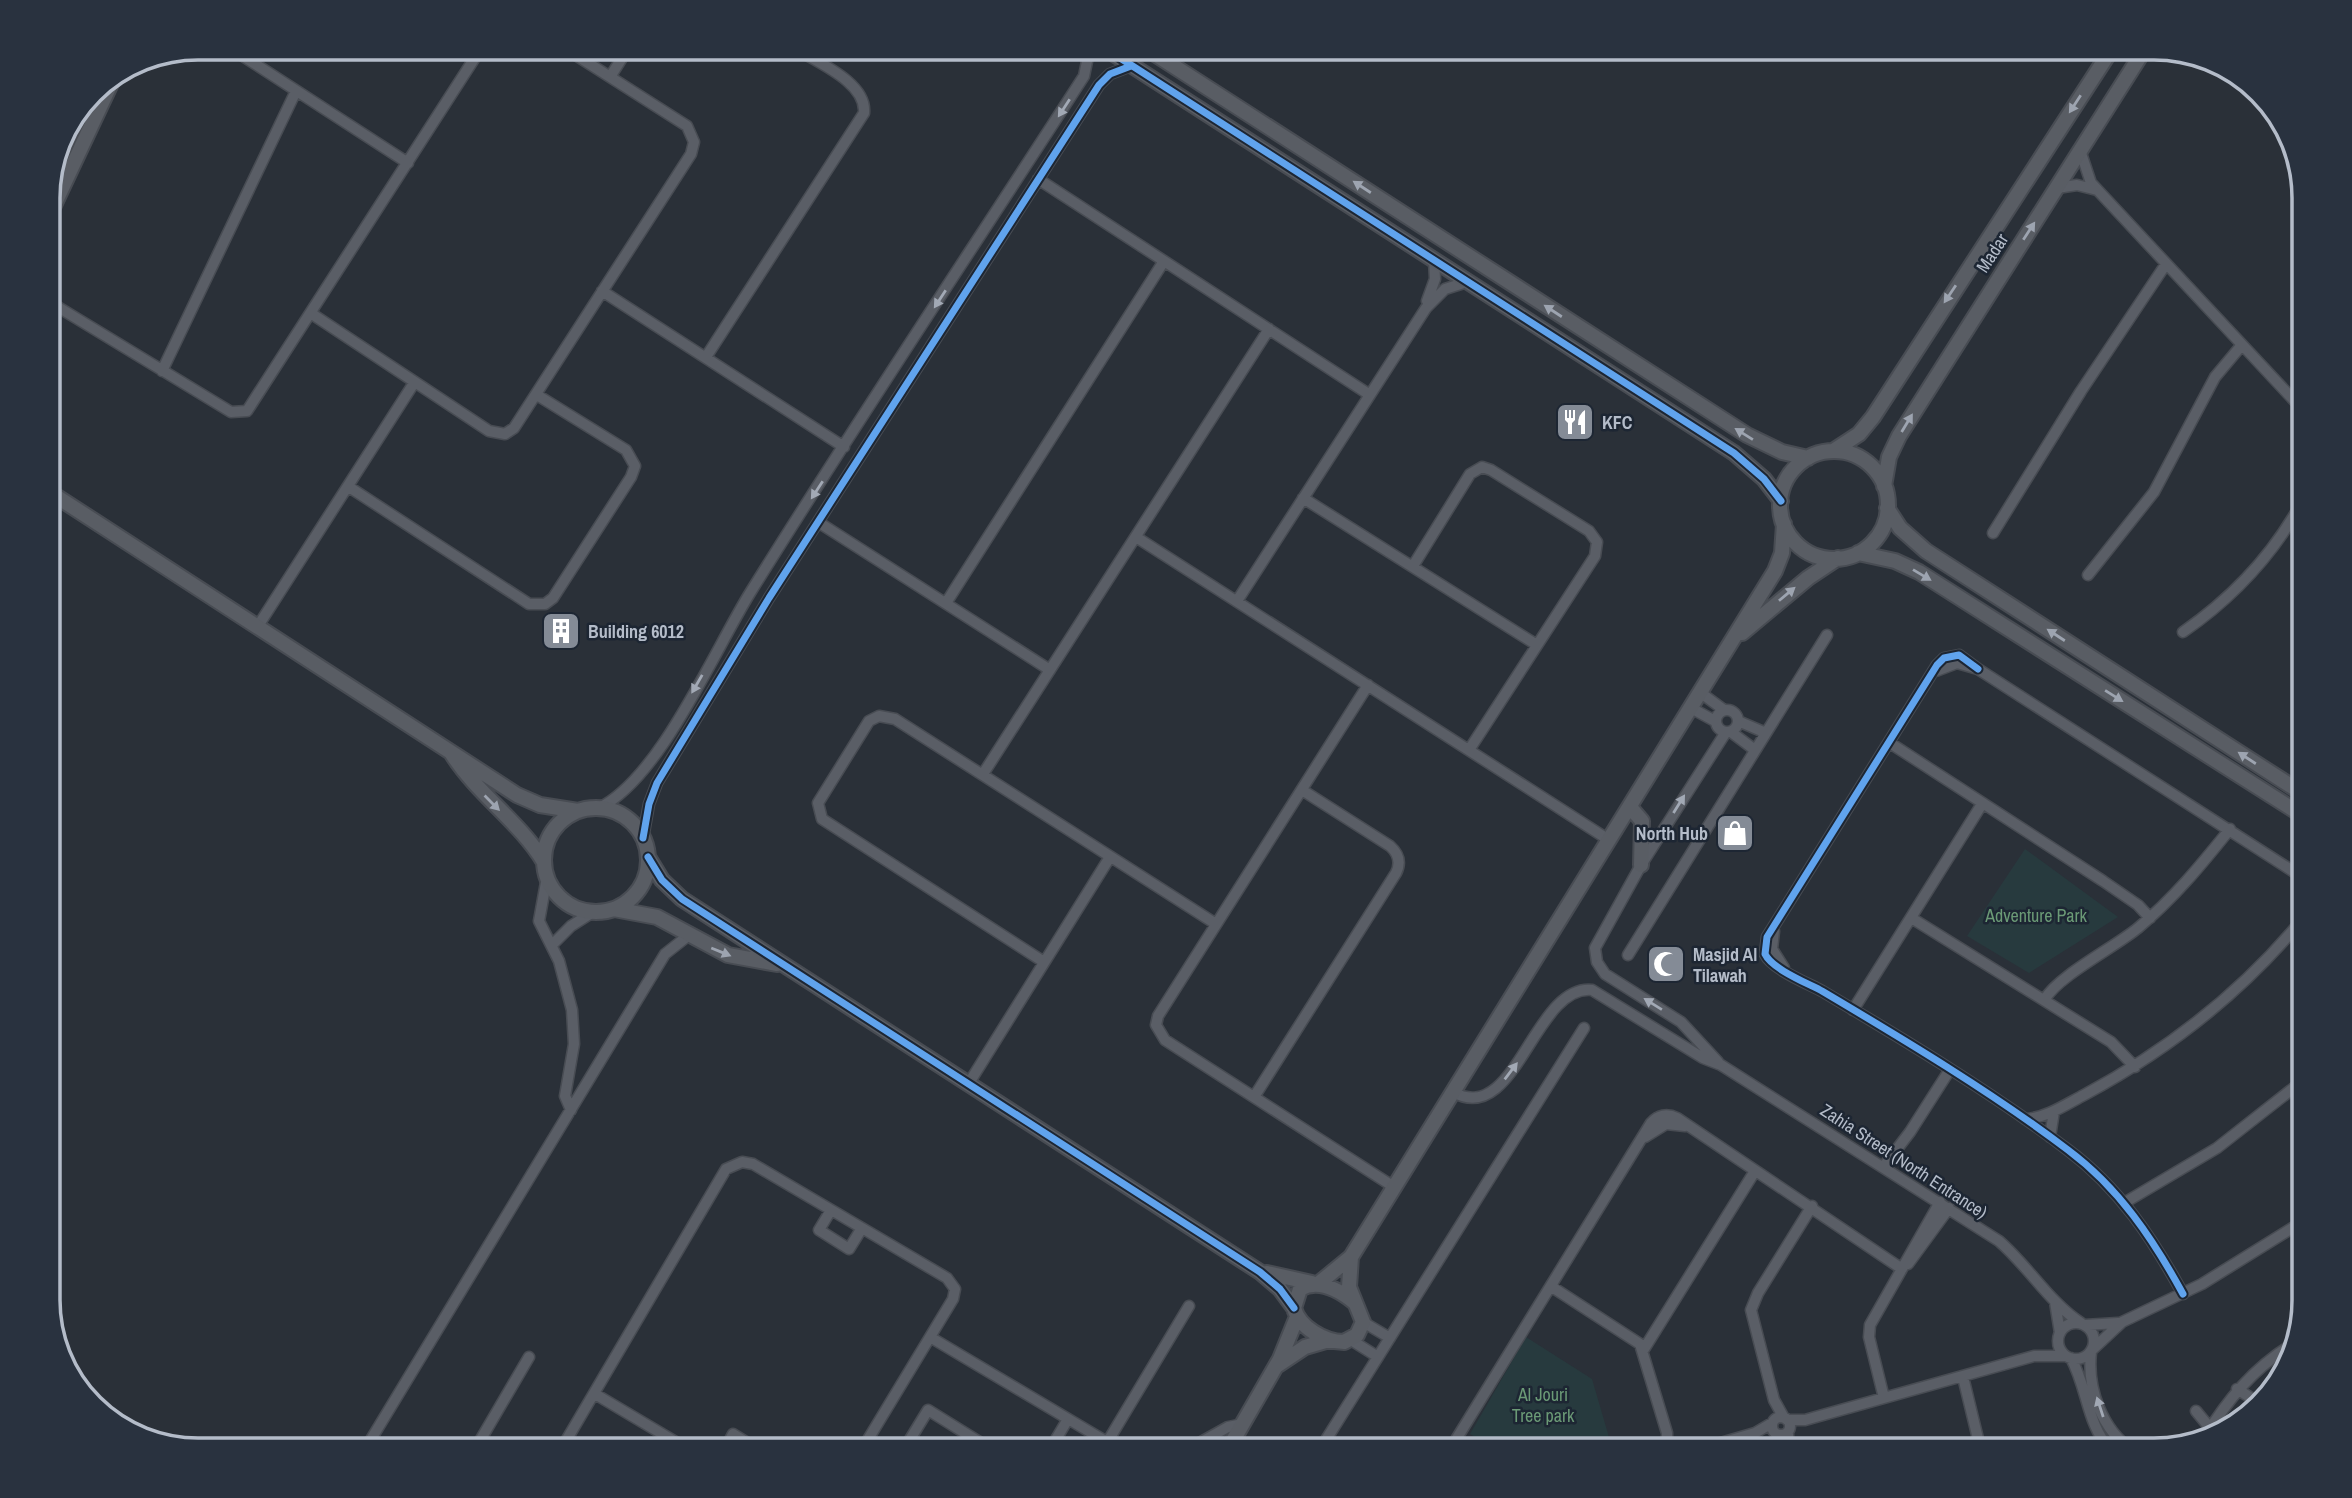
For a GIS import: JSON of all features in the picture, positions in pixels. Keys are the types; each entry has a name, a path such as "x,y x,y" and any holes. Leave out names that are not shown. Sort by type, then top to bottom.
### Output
{"street":[{"path":"249,60 408,163"},
{"path":"60,308 231,412 242,414 251,407 312,314 474,60"},
{"path":"312,314 489,431 499,435 514,428 691,154 694,142 687,126 583,60"},
{"path":"610,77 621,60"},
{"path":"706,358 864,113 863,99 855,88 813,60"},
{"path":"60,499 528,801 578,811 599,807 624,792 645,771 749,594 1084,76 1087,60"},
{"path":"1122,60 1734,453 1764,480 1781,501"},
{"path":"1164,60 1746,435 1770,447 1808,458"},
{"name":"Madar","path":"1833,451 1859,434 1873,417 2105,60"},
{"name":"Madar","path":"1884,486 1889,457 1899,436 2138,60"},
{"path":"643,838 649,804 657,783 818,522 1098,85 1110,74 1131,66"},
{"path":"163,370 296,91"},
{"path":"60,192 106,95"},
{"path":"2080,150 2087,175 2097,190 2292,399"},
{"path":"1038,179 1370,395"},
{"path":"2057,188 2077,185 2097,190"},
{"path":"1426,308 1435,279 1434,260"},
{"path":"946,603 1164,261"},
{"path":"1993,533 2081,391 2166,264"},
{"path":"1237,601 1426,308 1445,289 1467,282"},
{"path":"602,291 844,447"},
{"path":"983,774 1269,329"},
{"path":"2088,575 2154,492 2215,377 2241,346"},
{"path":"258,626 414,383"},
{"path":"349,487 529,604 545,604 553,597 634,472 635,466 626,450 537,395"},
{"path":"1235,1438 1274,1368 1295,1312 1296,1294 1315,1284 1351,1257 1775,571 1782,553 1784,524 1781,501 1789,476 1808,458 1833,451 1849,453 1864,460 1876,472 1884,486 1887,508 1881,531 1858,553"},
{"path":"1413,566 1471,474 1482,467 1589,531 1597,542 1597,552 1469,750"},
{"path":"1303,498 1536,645"},
{"path":"1887,508 1900,528 1926,551 2292,786"},
{"path":"2183,632 2220,604 2253,573 2292,518"},
{"path":"818,522 1050,670"},
{"path":"1784,524 1793,539 1806,550 1821,557 1838,558 1858,553 1895,561 1919,572 2292,809"},
{"path":"1136,537 1609,840"},
{"path":"1709,680 1755,620 1838,558"},
{"path":"1628,954 1827,635"},
{"path":"2183,1294 2156,1248 2124,1203 2090,1167 2024,1119 1949,1070 1771,963 1765,954 1765,943 1940,661 1954,655 1968,659 1978,669 2292,870"},
{"path":"1368,685 1158,1016 1157,1030 1165,1040 1394,1188"},
{"path":"1701,693 1724,710 1734,712 1738,721 1766,733"},
{"path":"1691,708 1716,720 1719,730 1728,732 1755,750"},
{"path":"1716,720 1724,710"},
{"path":"1044,962 825,822 818,811 820,799 866,726 879,716 895,719 1216,925"},
{"path":"1721,1065 1674,1017 1600,969 1595,948 1641,865 1728,732 1738,721"},
{"path":"1890,743 2120,893 2150,918"},
{"path":"449,750 482,793 520,829 544,862 547,877 539,921 552,945 572,1010 574,1044 565,1096 571,1110"},
{"path":"1254,1097 1396,873 1399,863 1390,846 1302,790"},
{"path":"1853,1010 1913,919 1982,804"},
{"path":"599,807 630,820 643,838 648,857 662,880 682,899 1260,1272 1280,1289 1311,1330 1329,1340 1344,1342 1357,1335 1363,1322"},
{"path":"1630,807 1642,821 1641,865"},
{"path":"544,862 552,831 578,811"},
{"path":"2045,999 2057,984 2105,953 2150,918 2193,876 2230,829"},
{"path":"614,909 639,889 648,857"},
{"path":"969,1083 1110,857"},
{"path":"547,877 560,897 581,910 593,912 614,909 649,914 728,955 781,965"},
{"path":"552,945 571,926 593,912"},
{"path":"1913,919 2118,1047 2135,1067"},
{"path":"2024,1119 2040,1117 2054,1111 2135,1067 2197,1024 2273,954 2292,931"},
{"path":"372,1438 664,954 690,935"},
{"path":"1607,998 1619,983"},
{"path":"1453,1092 1469,1097 1502,1083 1558,1004 1569,993 1592,990 1703,1058 1721,1065"},
{"path":"1662,1031 1670,1026 1674,1017"},
{"path":"1327,1438 1584,1028"},
{"name":"Zahia Street (North Entrance)","path":"1721,1065 1945,1205 2011,1251 2055,1301 2083,1324"},
{"path":"1887,1168 1949,1070"},
{"path":"2124,1203 2223,1143 2292,1089"},
{"path":"2050,1137 2050,1123 2054,1111"},
{"path":"1457,1438 1644,1137 1666,1124 1687,1126 1812,1206 1902,1269"},
{"path":"568,1438 726,1169 742,1162 753,1164 862,1228 952,1283 955,1289 953,1299 869,1438"},
{"path":"1644,1349 1755,1171"},
{"path":"1884,1398 1870,1338 1870,1325 1902,1269 1919,1252 1945,1205"},
{"path":"1784,1438 1753,1323 1752,1304 1812,1206"},
{"path":"831,1210 818,1230 849,1249 862,1228"},
{"path":"1737,1438 2034,1356 2081,1358 2122,1322 2183,1294 2292,1228"},
{"path":"1351,1257 1348,1280 1363,1322 1390,1338"},
{"path":"1260,1272 1337,1290 1354,1302"},
{"path":"1552,1287 1631,1336 1644,1349 1669,1438"},
{"path":"2055,1301 2060,1347 2080,1376 2090,1420 2102,1438"},
{"path":"1110,1438 1189,1306"},
{"path":"2034,1356 2071,1323 2122,1322"},
{"path":"2083,1324 2094,1335 2092,1377 2104,1418 2118,1438"},
{"path":"930,1338 1068,1419 1094,1438"},
{"path":"1274,1368 1294,1353 1329,1340"},
{"path":"1351,1340 1378,1357"},
{"path":"2212,1426 2238,1389 2263,1363 2283,1350"},
{"path":"482,1438 529,1357"},
{"path":"1963,1377 1978,1438"},
{"path":"2238,1389 2252,1398"},
{"path":"595,1394 669,1438"},
{"path":"911,1438 928,1410 972,1438"},
{"path":"2196,1411 2205,1429"},
{"path":"1057,1438 1068,1419"},
{"path":"1208,1438 1228,1427 1243,1424"}],"green space":[{"name":"Adventure Park","path":"2025,849 2118,917 2029,973 1967,936"},
{"name":"Al Jouri Tree park","path":"1526,1337 1592,1379 1609,1438 1477,1438 1470,1434"}],"cycle path":[{"path":"1123,60 1734,453 1764,479 1781,501"},
{"path":"643,838 649,804 657,783 769,598 1099,85 1110,74 1131,66"},
{"path":"1978,669 1959,655 1944,658 1937,665 1767,937 1765,954 1782,970 1853,1009 1979,1087 2068,1150 2119,1198 2147,1234 2183,1294"},
{"path":"648,857 662,880 682,899 1260,1272 1280,1289 1294,1308"}],"place":[{"name":"KFC","path":"1575,422"},
{"name":"Building 6012","path":"561,631"},
{"name":"North Hub","path":"1735,833"},
{"name":"Masjid Al Tilawah","path":"1666,964"}]}
